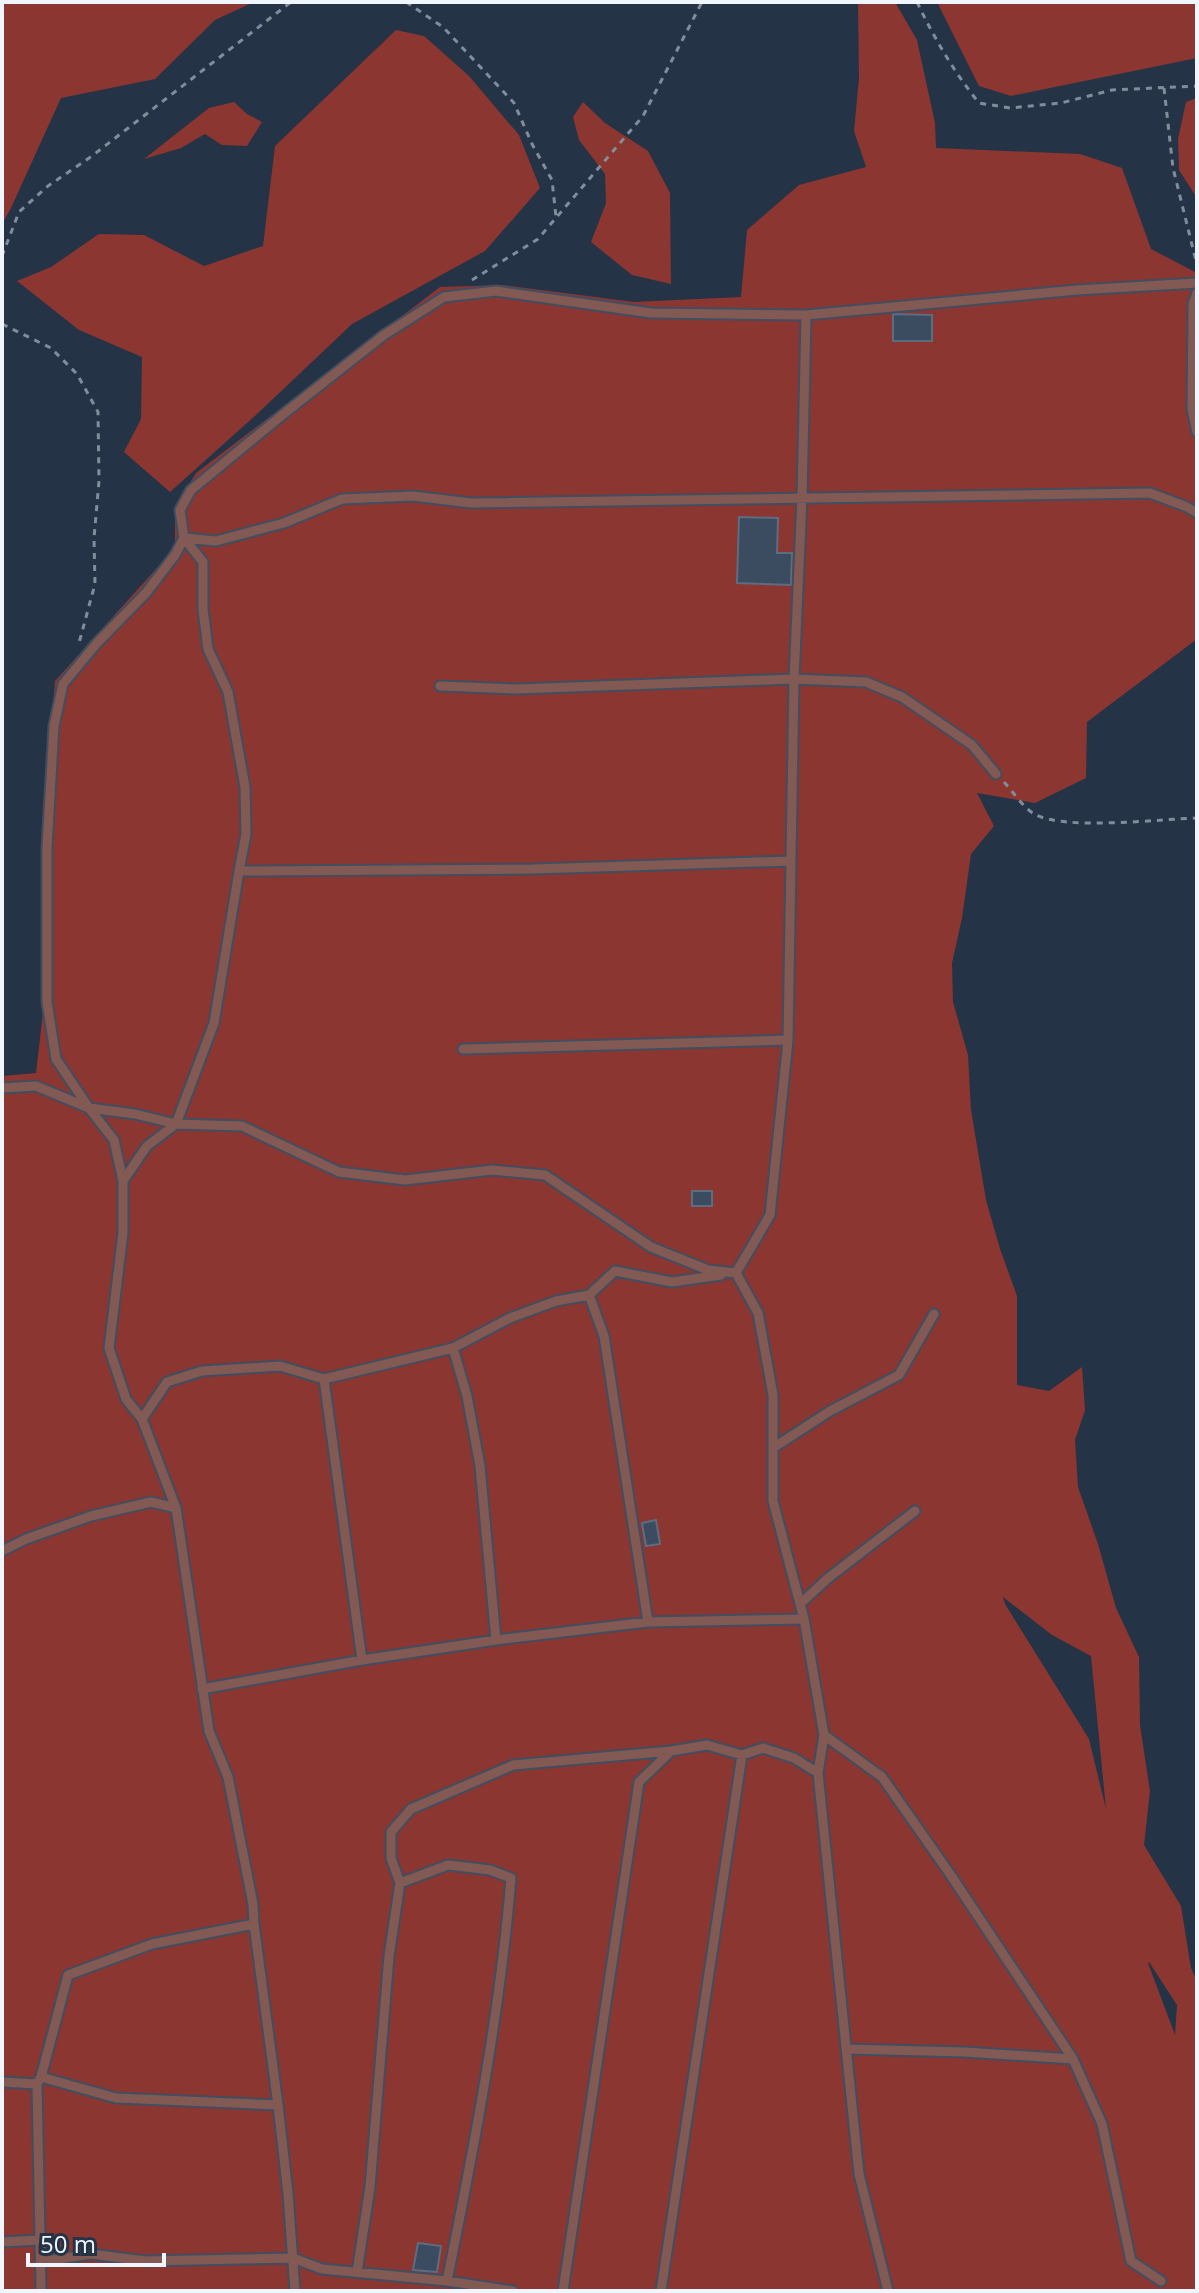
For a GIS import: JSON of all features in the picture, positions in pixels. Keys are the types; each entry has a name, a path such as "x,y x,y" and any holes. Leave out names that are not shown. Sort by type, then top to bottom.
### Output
{"lane":[{"path":"123,1181 147,1146 176,1124 214,1023 246,834 245,787 228,692 208,649 203,609 203,562 184,538 180,510 191,490 384,335 444,297 496,291 651,313 806,315 1062,291 1197,283"},
{"path":"1197,293 1193,304 1192,409 1197,432"},
{"path":"736,1273 770,1215 788,1040 794,679 806,315"},
{"path":"184,538 216,541 284,523 342,499 413,496 471,503 1150,493 1197,513"},
{"path":"184,538 146,593 97,643 63,684 54,726 47,848 47,1002 56,1059 114,1140 123,1181 123,1233 109,1348 126,1399 142,1419 176,1508 209,1731 228,1777 253,1904 278,2105 295,2291"},
{"path":"440,686 517,689 794,679 866,682 902,697 972,745 996,774"},
{"path":"239,871 533,869 791,861"},
{"path":"463,1049 788,1040"},
{"path":"2,1088 36,1086 89,1108 135,1114 176,1124 242,1126 339,1172 405,1180 492,1170 545,1175 651,1247 708,1270 736,1273"},
{"path":"142,1419 167,1382 202,1371 280,1366 324,1379 453,1348 533,1309 589,1295 615,1271 672,1282 736,1273"},
{"path":"736,1273 758,1313 773,1395 773,1501 804,1619 824,1735 818,1773 859,2174 888,2291"},
{"path":"589,1295 604,1336 648,1622"},
{"path":"773,1448 830,1411 899,1375 934,1314"},
{"path":"453,1348 467,1396 480,1466 496,1640"},
{"path":"324,1379 362,1660"},
{"path":"2,1551 91,1516 151,1502 176,1508"},
{"path":"800,1604 827,1579 915,1511"},
{"path":"202,1689 362,1660 648,1622 804,1619"},
{"path":"824,1735 882,1777 1073,2059 1102,2124 1131,2261 1161,2281"},
{"path":"357,2272 370,2187 389,1956 400,1883 391,1858 391,1832 411,1809 513,1765 707,1745 742,1755 763,1748 794,1758 818,1773"},
{"path":"563,2291 639,1782 671,1751"},
{"path":"661,2291 742,1755"},
{"path":"400,1883 448,1865 490,1870 511,1878 506,1937 473,2148 447,2281"},
{"path":"41,2291 39,2081 68,1975 152,1944 254,1924"},
{"path":"846,2049 1073,2059"},
{"path":"2,2082 39,2081 116,2098 278,2105"},
{"path":"2,2242 40,2240"},
{"path":"40,2262 91,2254 145,2261 293,2258 322,2269 513,2291"}],"path":[{"path":"2,256 19,212 48,186 92,156 291,2"},
{"path":"406,2 443,27 514,103 552,180 556,218"},
{"path":"469,281 538,239 643,116 702,2"},
{"path":"917,2 959,78 979,103 1010,108 1061,103 1112,90 1197,86"},
{"path":"1164,87 1173,168 1197,265"},
{"path":"2,324 51,348 77,374 98,412 95,584 74,655"},
{"path":"996,774 1033,813 1058,821 1197,818"}],"shaded area":[{"path":"2,2 254,2 215,20 155,79 61,98 2,224"},
{"path":"858,2 895,2 917,40 935,123 936,148 1080,154 1122,168 1151,249 1197,273 1197,639 1087,722 1086,778 1035,803 977,793 994,826 971,854 952,963 953,1002 968,1055 971,1110 986,1200 1017,1296 1017,1385 1049,1391 1082,1367 1085,1410 1075,1440 1078,1487 1116,1608 1139,1657 1140,1725 1150,1791 1144,1845 1181,1906 1191,1968 1197,1981 1197,2291 2,2291 2,1076 36,1073 44,1004 42,837 55,681 175,548 175,507 196,473 440,287 503,285 634,302 741,297 747,230 799,185 866,167 854,131 859,78","holes":["1003,1597 1052,1635 1091,1656 1106,1809 1089,1739","1148,1963 1177,2005 1175,2035"]},
{"path":"937,2 1197,2 1197,58 1011,96 979,86"},
{"path":"396,30 424,36 469,76 519,135 540,188 485,251 352,324 170,492 124,452 141,419 142,357 79,330 17,281 51,267 99,234 144,235 204,266 263,246 275,146"},
{"path":"1197,98 1197,198 1179,170 1178,139 1186,102"},
{"path":"234,102 262,122 247,146 222,145 205,134 181,148 144,159 209,108"},
{"path":"583,102 605,123 648,151 670,193 671,284 632,275 591,242 606,203 605,174 579,140 573,117"}],"building":[{"path":"893,314 932,315 932,341 893,341"},
{"path":"739,517 778,518 777,553 792,553 791,585 737,583"},
{"path":"692,1191 712,1191 712,1206 692,1206"},
{"path":"656,1520 660,1544 646,1546 642,1523"},
{"path":"418,2243 441,2246 437,2272 413,2270"}]}
